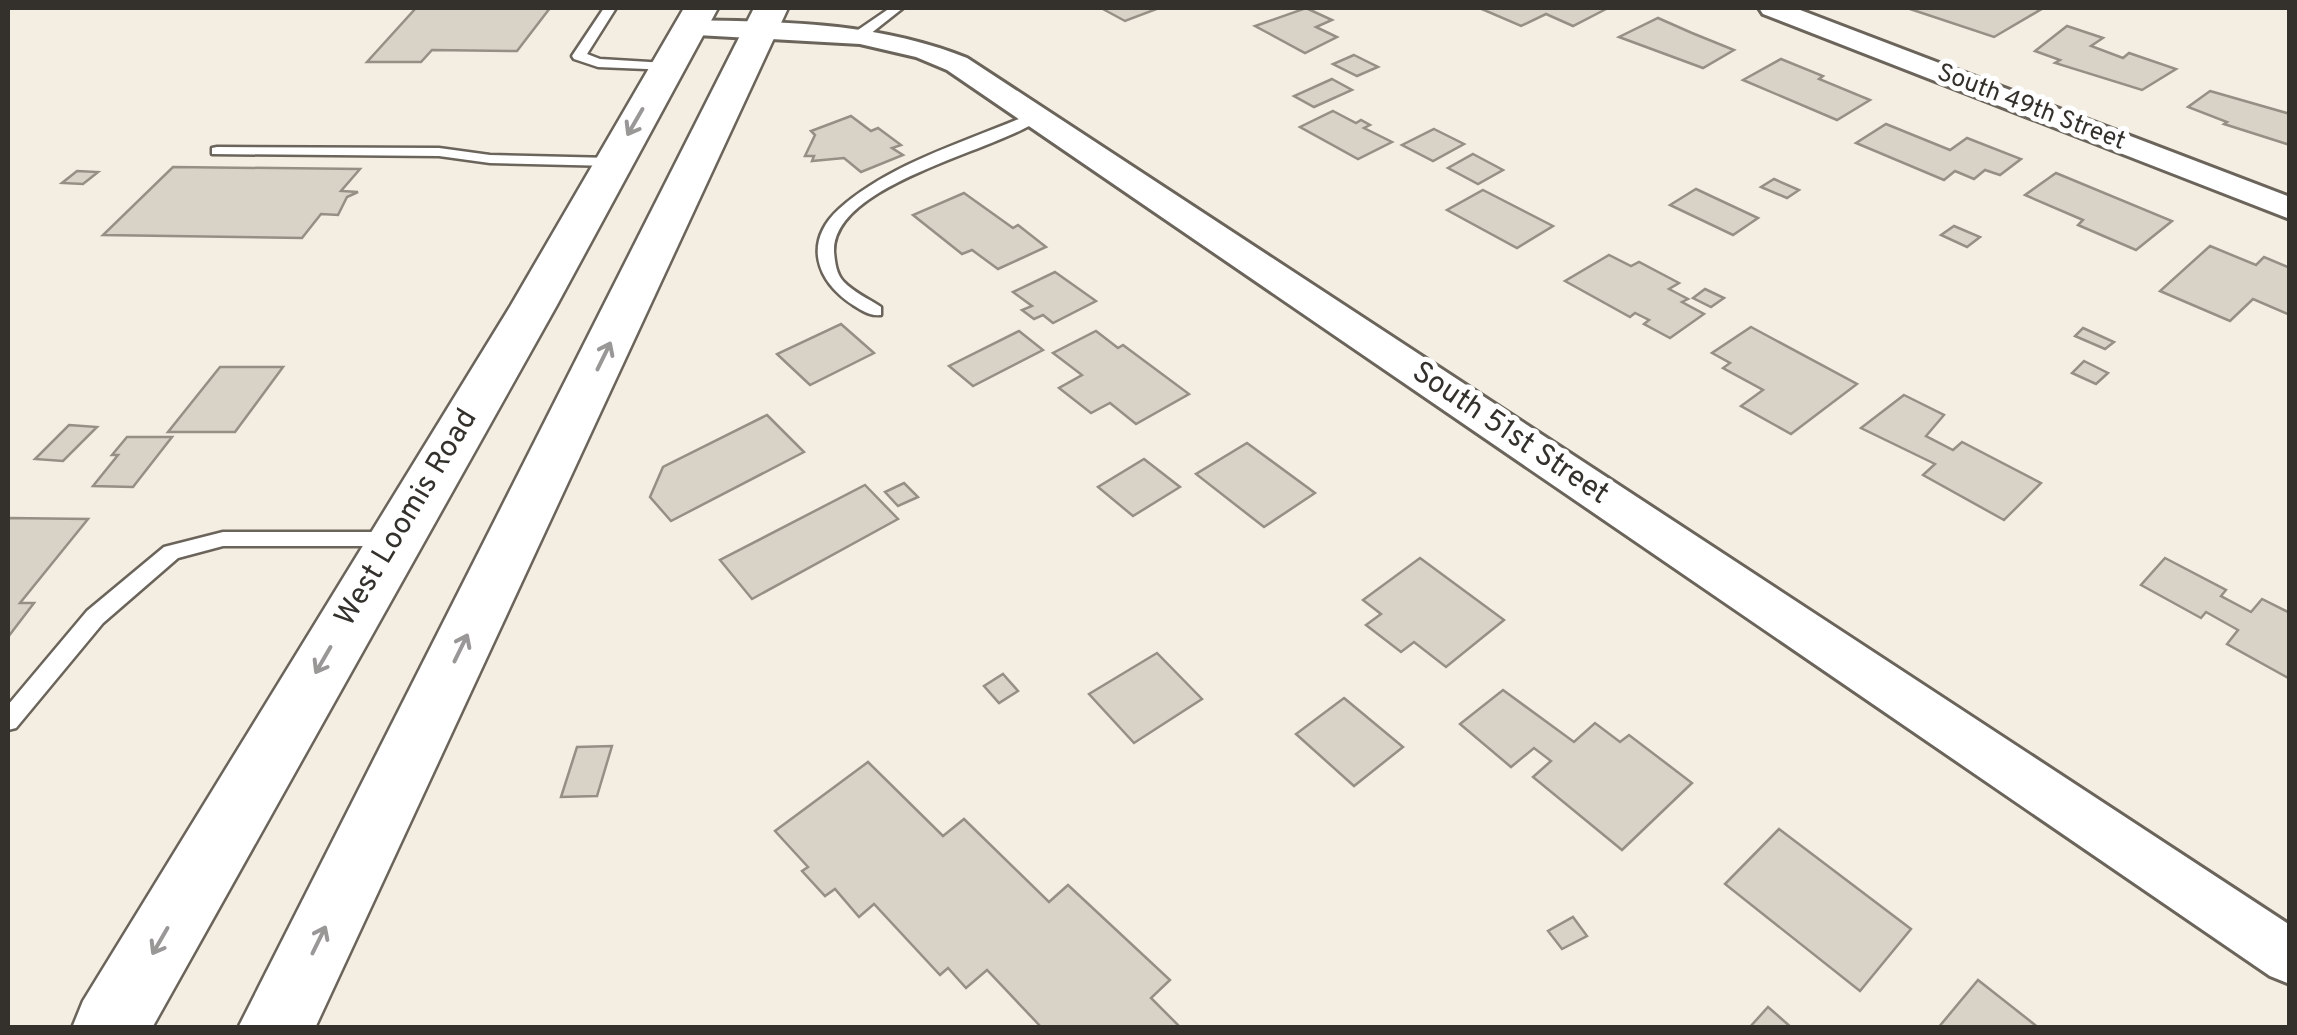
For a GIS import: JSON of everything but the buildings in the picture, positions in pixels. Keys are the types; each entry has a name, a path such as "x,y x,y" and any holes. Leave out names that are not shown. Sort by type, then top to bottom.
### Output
{"main road":[{"name":"West Loomis Road","path":"110,1028 393,539 534,305 695,18"},
{"path":"276,1028 765,19"}],"street":[{"name":"South 49th Street","path":"1772,8 2290,209"},
{"name":"South 51st Street","path":"695,18 765,19 860,35 934,53 1038,116 2290,957"}],"lane":[{"path":"610,8 579,56 598,64 666,67"},
{"path":"860,35 897,8"},
{"path":"875,311 834,282 827,264 829,232 851,205 904,174 1038,116"},
{"path":"217,151 439,152 490,159 612,162"},
{"path":"8,722 95,617 171,552 223,540 393,539"}]}
